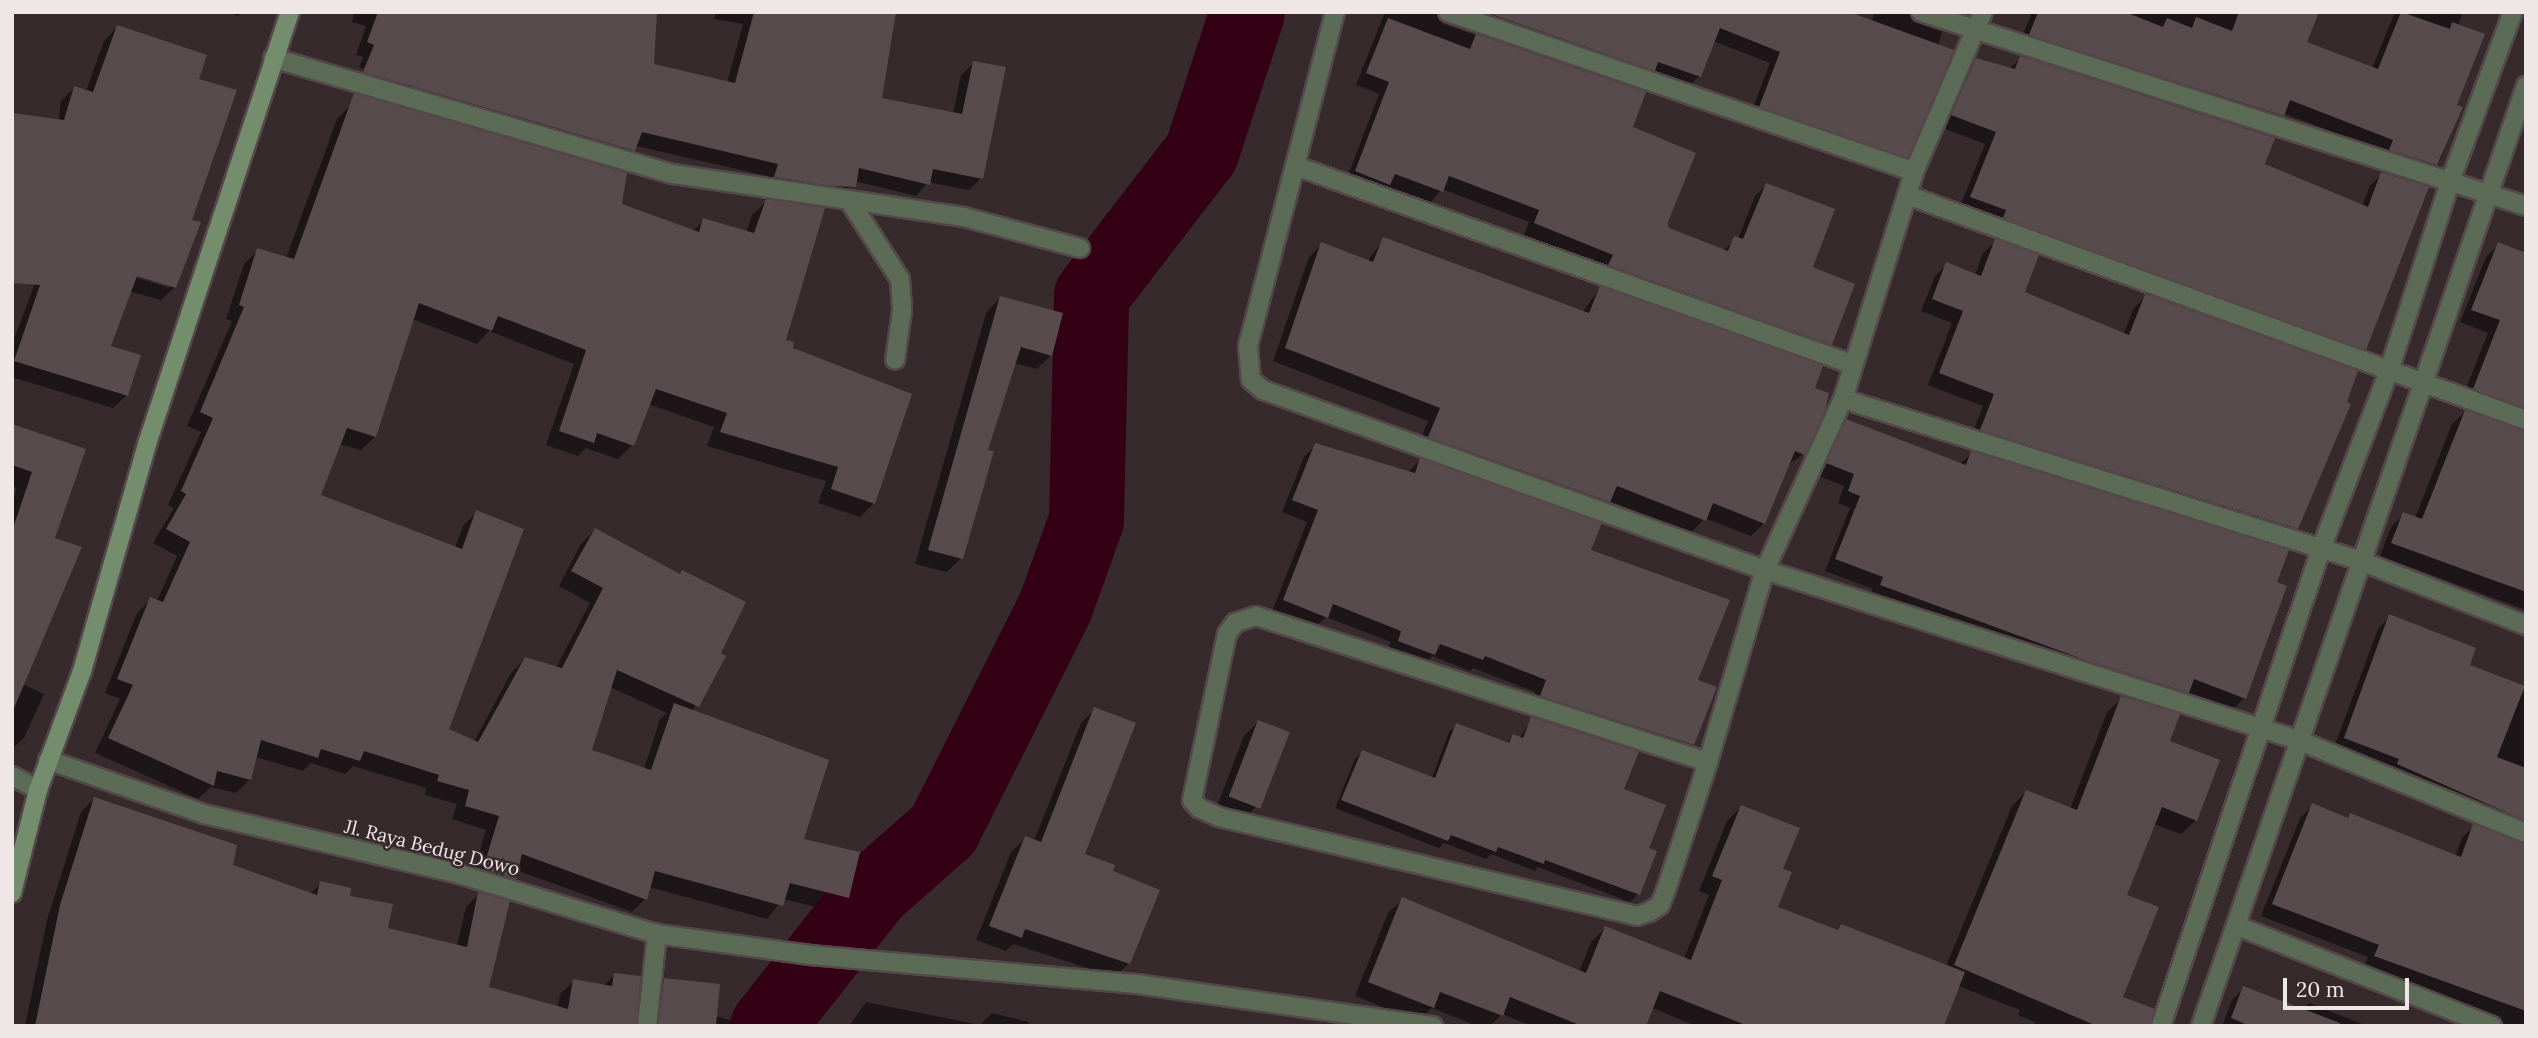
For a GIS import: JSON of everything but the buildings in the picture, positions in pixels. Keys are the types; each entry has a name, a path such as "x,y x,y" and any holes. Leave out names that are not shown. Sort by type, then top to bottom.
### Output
{"street":[{"path":"12,893 38,790 82,671 148,441 290,12"},
{"path":"1335,12 1248,346 1251,380 1263,390 1765,570 2259,730 2298,740 2526,834"},
{"path":"1448,12 1914,172"},
{"path":"1921,12 1976,33 2526,206"},
{"path":"1708,761 1256,616 1235,623 1227,634 1192,800 1219,817 1637,916 1660,905 1708,761 1765,570 1843,399 1851,365 1914,172 1983,12"},
{"path":"2161,1026 2321,549 2389,371 2450,182 2513,12"},
{"path":"273,58 673,174 964,217 1080,248"},
{"path":"2201,1026 2237,926 2358,560 2424,385 2526,86"},
{"path":"1296,166 1851,365"},
{"path":"1907,195 2526,420"},
{"path":"849,200 900,279 901,311 895,360"},
{"path":"1843,399 2358,560 2526,625"},
{"name":"Jl. Raya Bedug Dowo","path":"48,760 204,814 459,874 657,934 811,955 1137,984 1433,1026"},
{"path":"12,776 38,790"},
{"path":"2237,926 2491,1026"},
{"path":"648,1026 657,934"}],"waterway":[{"path":"767,1026 873,891 943,829 1055,606 1086,520 1091,295 1201,152 1247,12"}]}
